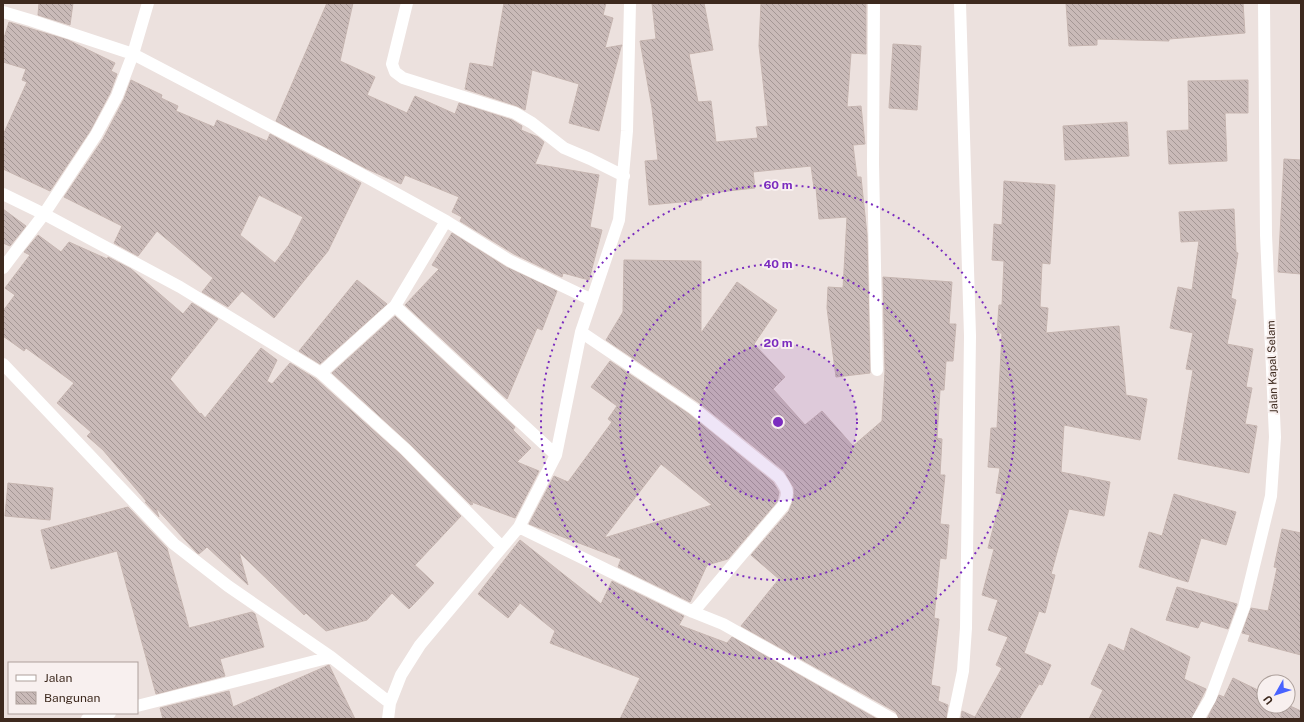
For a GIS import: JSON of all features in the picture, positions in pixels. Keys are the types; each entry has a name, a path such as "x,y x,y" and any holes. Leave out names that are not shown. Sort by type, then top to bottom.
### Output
{"street":[{"path":"3,268 44,214 96,135 117,96 133,54 148,3"},
{"path":"407,3 392,64 395,72 403,78 515,113 532,123 564,148 624,176"},
{"path":"388,719 390,703 401,675 420,645 519,527 556,455 581,332 619,220 627,131 630,3"},
{"path":"874,3 872,163 877,370"},
{"path":"953,719 963,671 966,628 970,336 960,3"},
{"name":"Jalan Kapal Selam","path":"1198,719 1210,699 1244,607 1271,496 1275,437 1266,235 1264,3"},
{"path":"3,12 133,54 341,163 446,221 510,261 592,300"},
{"path":"3,194 44,214 180,287 321,373 405,448 502,547"},
{"path":"321,373 395,306 446,221"},
{"path":"395,306 556,455"},
{"path":"581,332 693,408 779,477 787,489 788,497 783,506 693,612"},
{"path":"3,364 174,544 228,586 331,657 390,703"},
{"path":"519,527 693,612 723,624 892,719"},
{"path":"138,706 331,657"},
{"path":"87,719 106,714"}],"building":[{"path":"39,3 73,3 70,25 38,15"},
{"path":"327,3 353,3 340,61 375,77 367,95 407,113 415,96 455,114 459,103 512,120 522,126 521,130 538,137 544,142 535,164 599,175 590,227 602,230 589,280 563,273 562,277 514,254 460,221 462,217 452,212 459,197 405,175 401,184 367,169 276,121"},
{"path":"504,3 606,3 603,15 613,18 605,48 622,45 599,131 569,123 579,84 532,70 525,110 465,89 470,63 493,67"},
{"path":"652,3 704,3 713,50 689,54 698,102 711,101 716,142 758,138 756,127 768,126 759,46 761,3 866,3 866,54 851,53 847,107 861,106 865,144 853,145 857,177 861,177 867,235 870,373 836,377 827,308 828,287 843,288 847,217 819,219 816,188 814,188 811,166 753,172 755,188 701,194 702,200 649,205 645,161 658,160 652,108 640,41 656,39"},
{"path":"1066,3 1243,3 1245,33 1169,39 1169,41 1097,39 1097,45 1069,46"},
{"path":"9,22 68,40 115,63 111,71 117,74 110,93 90,131 50,191 3,169 3,135 27,82 22,80 26,69 3,62 3,41"},
{"path":"893,44 921,46 917,110 889,108"},
{"path":"131,80 162,95 161,98 178,106 176,111 214,127 217,120 267,141 270,134 361,183 328,251 274,318 242,291 228,307 202,292 213,278 157,231 138,256 114,243 122,226 64,197 103,139 124,99","holes":["259,195 303,217 289,245 275,263 240,235"]},
{"path":"1248,80 1248,113 1225,113 1227,161 1169,164 1167,131 1189,130 1188,81"},
{"path":"1127,122 1129,156 1065,160 1063,126"},
{"path":"1284,159 1301,160 1301,274 1278,272"},
{"path":"1004,181 1055,185 1050,264 1042,263 1040,307 1048,308 1046,333 1119,326 1126,395 1147,399 1140,440 1064,425 1061,472 1110,482 1104,516 1069,509 1051,574 1055,575 1045,613 1039,611 1024,653 1051,665 1042,685 1039,684 1019,719 961,719 962,711 975,717 1002,668 996,665 1008,637 988,630 998,600 982,595 994,549 988,548 1002,494 996,493 1000,468 988,467 991,428 997,428 1002,333 997,333 999,305 1002,305 1004,261 992,260 994,224 1002,225"},
{"path":"3,209 26,226 10,246 3,243"},
{"path":"1234,209 1236,252 1238,253 1231,298 1236,300 1227,344 1253,349 1246,387 1252,388 1245,424 1257,426 1249,473 1178,459 1193,370 1186,369 1193,333 1170,328 1178,287 1192,290 1199,241 1181,242 1179,212"},
{"path":"452,233 506,267 557,291 542,330 537,328 507,399 405,305 439,269 432,265"},
{"path":"38,235 61,252 69,242 107,259 108,257 131,269 183,314 192,303 218,319 170,379 205,418 261,348 277,360 267,381 272,384 290,363 316,379 400,454 461,516 415,565 434,583 409,609 392,593 367,620 326,631 306,613 304,615 239,552 248,585 207,547 199,554 197,553 156,508 159,517 103,450 87,436 91,432 57,403 74,383 26,348 24,351 3,336 3,311 15,295 5,288 30,255 24,252"},
{"path":"624,260 701,261 701,333 737,282 777,310 754,344 785,377 773,389 805,425 822,411 853,446 882,421 885,371 883,277 952,282 949,324 956,324 953,361 946,361 944,390 940,390 937,438 942,439 940,475 945,475 940,524 949,525 946,559 940,558 934,618 939,619 931,685 940,687 938,701 948,705 946,719 899,719 896,712 741,626 779,579 751,555 789,511 794,498 794,488 784,471 698,402 606,340 623,312"},
{"path":"357,280 387,304 320,364 299,351"},
{"path":"395,316 515,427 513,430 531,448 517,462 539,471 515,518 469,501 473,504 471,505 410,444 332,373"},
{"path":"610,361 689,414 773,482 779,492 777,502 728,559 707,565 690,602 618,567 621,559 529,524 554,476 568,482 612,422 608,419 617,406 591,387","holes":["661,464 712,505 604,538"]},
{"path":"8,483 53,488 50,520 5,516"},
{"path":"1174,494 1236,512 1226,545 1201,538 1188,582 1139,567 1149,532 1162,536"},
{"path":"128,507 167,548 189,628 252,612 255,614 264,647 220,659 225,676 156,694 117,551 51,569 41,530"},
{"path":"1282,529 1301,533 1301,655 1248,641 1250,635 1242,633 1251,608 1268,611 1277,568 1274,567"},
{"path":"520,540 601,604 612,581 684,616 679,625 727,643 732,637 877,719 620,719 640,678 550,643 555,631 520,603 508,618 478,594"},
{"path":"1177,587 1237,604 1228,629 1201,621 1198,628 1166,620"},
{"path":"1131,628 1190,657 1184,679 1206,689 1191,719 1089,719 1103,690 1091,684 1109,644 1124,651"},
{"path":"329,665 355,719 163,719 160,708 229,691 233,707"},
{"path":"1233,678 1256,689 1256,714 1296,714 1296,709 1301,711 1301,719 1207,719 1219,695 1224,697"}]}
